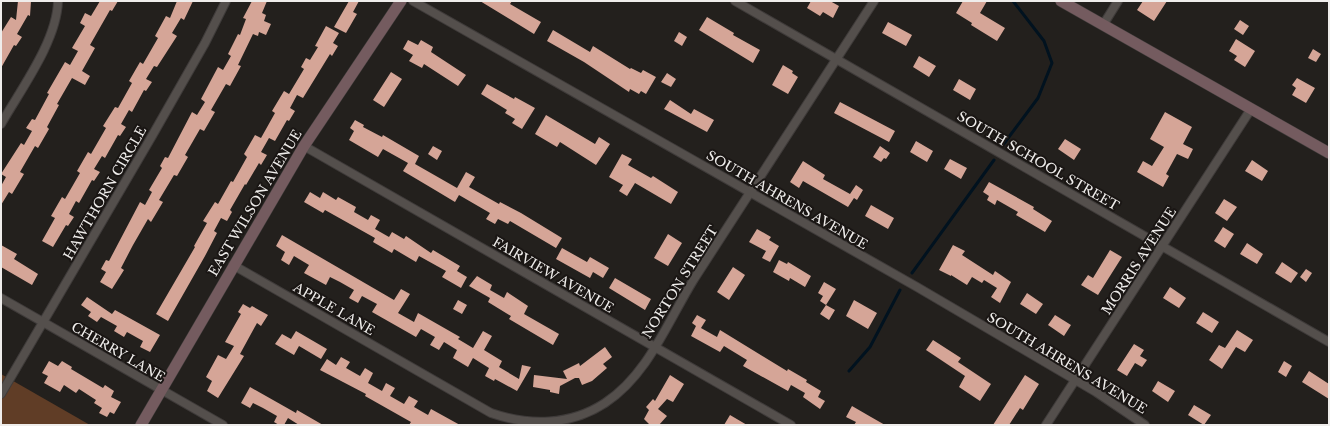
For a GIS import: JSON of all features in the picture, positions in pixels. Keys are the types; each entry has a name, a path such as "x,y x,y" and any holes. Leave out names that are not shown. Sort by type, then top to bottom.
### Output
{"street":[{"path":"1,124 50,38 57,16 58,1"},
{"name":"HAWTHORN CIRCLE","path":"1,394 205,43 226,1"},
{"name":"EAST WILSON AVENUE","path":"141,425 304,146 401,1"},
{"name":"SOUTH AHRENS AVENUE","path":"413,1 1075,380 1145,425"},
{"name":"SOUTH SCHOOL STREET","path":"735,1 1329,342"},
{"name":"NORTON STREET","path":"423,374 480,407 508,419 537,422 565,420 594,409 614,396 641,368 689,287 874,1"},
{"path":"1061,1 1328,151"},
{"path":"1103,25 1118,1"},
{"name":"MORRIS AVENUE","path":"1046,425 1163,247 1251,109"},
{"name":"FAIRVIEW AVENUE","path":"304,146 654,347 778,422 791,425"},
{"name":"APPLE LANE","path":"233,266 423,374"},
{"name":"CHERRY LANE","path":"1,298 161,391 223,425"}],"shaded area":[{"path":"1,374 90,425 1,425"}],"building":[{"path":"18,1 31,1 30,16 28,15 17,34 22,37 16,46 14,45 1,68 1,33 11,17 16,20"},
{"path":"100,1 118,1 112,11 110,10 90,45 95,48 82,71 90,76 85,85 72,78 57,104 59,105 47,127 49,129 38,148 35,146 20,172 24,174 12,194 9,192 1,205 1,186 6,177 1,174 21,143 24,145 32,131 26,128 32,119 35,120 49,94 47,93 65,62 70,65 78,51 72,48 85,26 80,23 85,13 91,16"},
{"path":"177,1 193,1 184,20 181,18 172,33 177,36 157,67 154,66 146,79 152,82 146,91 144,90 132,112 129,110 121,124 126,127 120,136 118,135 105,158 102,156 94,169 100,172 94,181 92,180 79,203 76,201 69,214 74,217 68,226 66,225 53,247 42,241 55,218 51,216 62,197 65,199 80,173 77,171 88,152 91,154 106,128 103,126 115,107 118,108 132,83 129,81 140,62 143,64 158,38 155,36 166,16 170,18"},
{"path":"252,1 267,1 262,13 266,15 264,21 271,24 266,35 259,32 258,36 253,34 238,65 241,66 230,86 226,84 211,110 215,112 204,131 200,129 185,155 188,157 177,176 174,175 159,200 163,202 151,222 148,219 133,245 121,268 124,270 112,289 100,282 106,272 101,269 106,260 109,261 140,202 145,205 152,192 149,190 162,168 160,166 165,157 168,158 192,112 197,115 205,102 201,99 218,67 223,70 231,56 228,54 238,34 240,35 246,19 243,18"},
{"path":"349,1 359,1 353,12 357,14 346,33 334,27"},
{"path":"480,1 512,1 510,4 541,22 534,34"},
{"path":"811,1 830,1 839,6 833,18 823,12 820,16 807,8"},
{"path":"963,1 987,1 980,13 1005,28 997,41 971,25 972,23 956,13"},
{"path":"1143,1 1167,1 1154,21 1137,10"},
{"path":"707,17 734,33 733,35 760,50 753,63 699,30"},
{"path":"1240,20 1249,26 1243,35 1234,29"},
{"path":"888,22 912,35 906,46 882,33"},
{"path":"326,26 339,33 333,43 338,46 332,56 330,54 303,98 297,95 290,108 295,111 289,121 287,120 275,141 269,138 261,152 267,155 261,165 259,163 246,185 245,184 230,210 232,212 227,221 221,218 214,231 217,233 168,321 156,314 195,247 194,246 207,223 203,221 215,202 218,204 231,181 233,182 247,157 244,154 255,135 261,138 275,113 272,111 284,91 289,94 304,69 301,67 306,58 310,60 318,47 315,46"},
{"path":"553,30 590,52 593,46 630,69 631,68 641,73 643,70 656,77 646,94 641,91 639,94 630,89 629,92 584,62 547,41"},
{"path":"679,32 687,37 682,46 674,41"},
{"path":"1236,39 1255,51 1245,67 1234,60 1237,56 1229,51"},
{"path":"408,40 418,45 421,40 433,47 431,52 466,75 458,86 424,64 422,68 409,61 413,55 403,49"},
{"path":"1313,49 1321,54 1316,62 1308,58"},
{"path":"919,56 936,66 929,77 913,67"},
{"path":"783,65 793,71 792,73 798,77 788,94 772,85"},
{"path":"391,72 402,79 384,107 373,100"},
{"path":"667,73 676,79 671,87 661,82"},
{"path":"1297,78 1315,88 1306,103 1292,95 1296,88 1292,85"},
{"path":"959,79 976,89 970,100 953,90"},
{"path":"487,84 514,99 515,97 535,108 522,129 512,123 515,119 505,113 507,110 481,94"},
{"path":"670,100 691,114 694,109 714,120 707,132 664,109"},
{"path":"840,102 895,131 889,142 834,113"},
{"path":"1165,112 1192,127 1183,144 1193,149 1188,159 1177,154 1166,174 1169,176 1163,187 1137,172 1143,161 1152,166 1164,147 1150,139"},
{"path":"546,115 595,144 599,137 610,144 596,165 560,142 557,147 535,134"},
{"path":"355,120 364,125 363,127 382,137 383,135 419,156 415,164 457,188 466,172 475,177 469,187 499,204 500,202 521,213 562,238 556,248 510,221 508,224 498,219 495,224 486,219 490,213 459,195 455,202 403,171 408,163 383,149 378,157 349,140 354,131 350,128"},
{"path":"1065,139 1081,149 1074,160 1058,149"},
{"path":"916,141 933,151 927,162 910,152"},
{"path":"433,146 442,151 437,160 428,154"},
{"path":"880,146 890,153 886,159 884,158 881,162 873,157"},
{"path":"622,154 632,159 628,165 651,178 653,176 678,192 671,204 635,183 627,196 619,191 623,185 609,177"},
{"path":"950,159 967,168 961,179 944,169"},
{"path":"1252,160 1268,171 1262,181 1245,171"},
{"path":"803,161 825,175 823,179 850,194 856,185 863,190 857,200 854,198 848,207 803,181 799,188 790,182"},
{"path":"989,182 1034,207 1033,209 1052,221 1045,232 1016,215 1018,212 997,200 995,205 987,200 989,196 983,192"},
{"path":"310,192 320,198 323,192 336,200 338,197 356,207 354,212 368,220 371,215 380,220 375,229 389,237 392,232 404,239 406,236 431,253 433,250 460,266 457,271 467,277 461,288 442,277 446,271 419,256 416,262 394,249 392,253 373,242 375,238 325,210 323,213 304,202"},
{"path":"1224,199 1237,207 1227,221 1215,213"},
{"path":"871,205 894,218 888,229 865,216"},
{"path":"1223,227 1234,234 1225,248 1214,241"},
{"path":"757,229 771,237 769,240 779,246 770,262 762,258 766,251 749,242"},
{"path":"668,234 682,243 668,266 654,258"},
{"path":"282,235 394,300 401,289 410,294 398,313 414,322 418,313 460,337 458,339 473,348 483,331 492,336 484,350 502,361 499,367 519,379 522,365 531,367 517,391 495,379 494,381 485,376 489,368 473,358 468,367 453,358 457,350 444,342 439,350 430,345 435,337 421,329 416,337 372,312 377,304 362,296 358,303 349,298 354,290 340,282 330,277 326,285 304,273 309,265 294,256 289,265 281,260 285,252 276,246"},
{"path":"1247,243 1263,254 1257,264 1240,254"},
{"path":"1,245 17,254 14,259 38,274 32,285 1,267"},
{"path":"953,245 965,251 962,255 993,275 995,271 1011,282 1000,303 991,297 997,288 984,280 982,283 972,277 967,285 951,275 939,270"},
{"path":"562,248 587,262 590,257 609,268 603,278 593,272 590,278 556,259"},
{"path":"1110,250 1122,257 1098,295 1081,285 1088,275 1093,278"},
{"path":"779,260 787,264 788,262 811,276 805,287 790,278 789,281 773,272"},
{"path":"1282,262 1298,273 1291,283 1275,273"},
{"path":"733,267 745,275 729,300 717,292"},
{"path":"1306,269 1312,273 1306,282 1300,277"},
{"path":"477,276 492,285 490,290 504,298 507,292 528,306 524,314 559,334 553,345 509,319 511,316 488,302 490,298 469,286"},
{"path":"615,278 651,299 645,310 609,288"},
{"path":"824,282 836,289 826,305 820,301 823,296 818,293"},
{"path":"1170,287 1186,298 1179,308 1163,298"},
{"path":"1027,293 1043,304 1036,314 1020,304"},
{"path":"87,297 112,314 115,310 160,335 150,352 140,347 143,341 127,332 124,337 114,331 117,326 101,317 97,322 88,316 91,312 81,305"},
{"path":"458,300 467,305 462,314 453,309"},
{"path":"854,300 877,313 868,329 846,316"},
{"path":"243,304 250,308 252,306 268,315 261,326 257,323 240,354 244,356 218,398 207,391 212,381 206,377 218,355 226,359 234,346 225,342 241,314 238,312"},
{"path":"826,305 835,310 829,320 820,314"},
{"path":"1203,312 1219,322 1212,333 1196,323"},
{"path":"697,315 706,320 701,328 717,337 720,330 787,371 788,369 807,380 806,382 821,391 818,397 825,401 820,409 803,397 805,393 791,385 788,391 743,366 747,360 724,346 720,352 691,336 696,326 692,323"},
{"path":"1055,315 1071,325 1064,336 1048,325"},
{"path":"1237,330 1253,340 1245,352 1236,347 1222,369 1209,360 1219,345 1225,348"},
{"path":"296,331 327,349 321,359 299,346 294,355 275,344 282,334 291,339"},
{"path":"933,340 961,358 958,362 991,384 980,401 959,387 965,376 926,350"},
{"path":"1134,344 1144,350 1140,356 1147,360 1142,367 1135,363 1127,376 1117,370"},
{"path":"605,347 612,357 603,364 607,368 592,381 582,385 579,378 575,378 560,386 559,394 550,392 550,390 533,387 534,375 567,379 563,371 579,363 580,366"},
{"path":"341,357 350,362 346,368 360,376 365,368 373,373 368,383 382,391 386,383 395,388 390,396 404,404 409,396 418,401 414,407 428,415 431,409 460,425 409,425 411,422 365,396 366,394 320,370 327,359 336,365"},
{"path":"49,361 58,366 62,361 72,367 71,369 103,388 105,385 114,391 111,397 121,402 114,414 110,412 107,417 99,413 102,408 94,403 96,400 79,389 76,393 64,385 60,392 44,383 48,376 42,373"},
{"path":"1284,361 1292,366 1286,377 1278,372"},
{"path":"1309,371 1329,384 1329,399 1302,382"},
{"path":"670,375 684,384 673,402 667,399 658,409 667,416 659,425 650,425 644,419 649,410 646,407 653,399 655,401"},
{"path":"1025,375 1039,384 1023,410 1020,408 1009,425 993,425"},
{"path":"1158,381 1175,391 1168,402 1152,391"},
{"path":"250,387 296,413 297,410 323,425 299,425 288,418 284,425 279,425 274,422 277,416 253,403 250,408 241,403"},
{"path":"1194,405 1211,415 1204,425 1188,415"},
{"path":"852,406 885,425 854,425 856,422 846,417"},
{"path":"730,415 747,425 724,425"}],"waterway":[{"path":"1003,145 1038,98 1052,63 1044,41 1013,1"},
{"path":"912,273 994,160"},
{"path":"849,371 870,347 900,290"}]}
